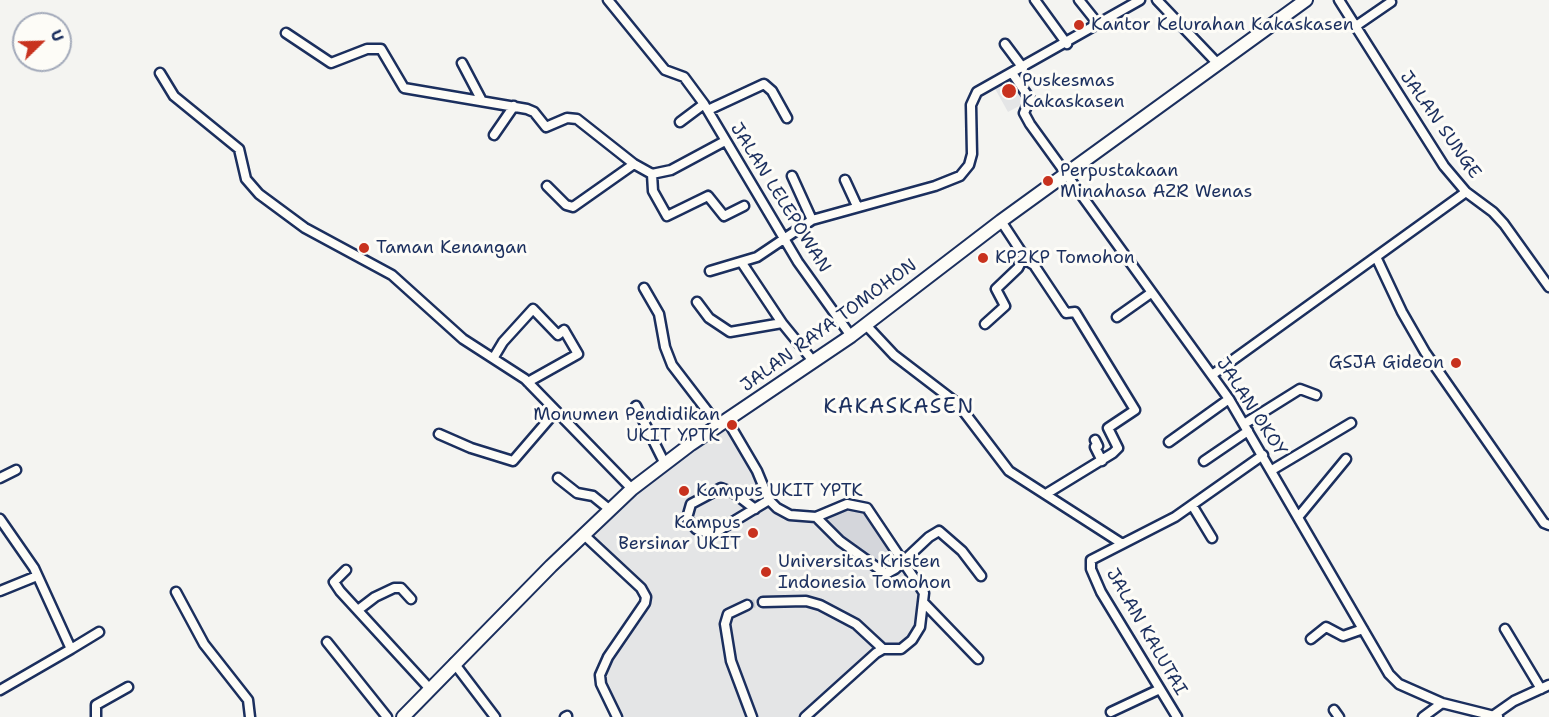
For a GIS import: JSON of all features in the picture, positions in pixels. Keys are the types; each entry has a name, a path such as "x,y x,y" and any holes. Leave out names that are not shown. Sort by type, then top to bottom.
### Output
{"highway":[{"name":"JALAN RAYA TOMOHON","path":"403,717 583,534 632,489 723,422 851,336 1001,221 1306,0"}],"street":[{"name":"JALAN LELEPOWAN","path":"608,0 665,70 684,77 706,107 798,262 851,336"},
{"path":"1035,0 1067,44"},
{"path":"1079,0 1099,25"},
{"path":"710,272 758,257 812,220 935,186 960,176 969,165 972,154 973,99 986,87 1067,44 1140,0"},
{"path":"1157,0 1218,64"},
{"name":"JALAN SUNGE","path":"1339,0 1422,134 1466,192 1498,218 1549,287"},
{"path":"1356,26 1391,2"},
{"path":"286,33 331,63 367,49 381,49 404,88 531,110 546,127 567,118 577,119 634,165 652,174 671,170 725,141"},
{"path":"1005,44 1023,68"},
{"path":"462,63 482,101"},
{"path":"160,73 174,96 239,149 246,179 259,194 305,228 392,275 463,339 494,357 528,382 632,489"},
{"name":"JALAN OKOY","path":"1012,73 1030,99 1024,116 1229,399 1299,516 1383,666 1399,684 1442,704 1496,716"},
{"path":"680,122 706,107 764,84 772,91 787,118"},
{"path":"494,135 514,106"},
{"path":"547,186 566,205 573,207 634,165"},
{"path":"652,174 653,191 667,216 708,196 724,216 744,206"},
{"path":"792,176 812,220"},
{"path":"845,180 857,206"},
{"path":"1212,375 1377,259 1466,192"},
{"path":"985,324 1006,305 997,291 997,286 1018,268 1024,259 1023,253 1001,221"},
{"path":"1024,259 1034,265 1066,313 1075,312 1134,407 1133,411 1108,428 1118,448 1102,461 1046,494"},
{"path":"1377,259 1402,312 1425,352 1544,523 1549,525"},
{"path":"742,263 782,323 813,361"},
{"path":"644,288 659,314 665,347 672,364 723,422 757,471 769,500 789,515 816,517 847,504 861,505 876,519 924,593 920,627 912,640 901,650 883,649 856,624 820,605 806,601 763,602"},
{"path":"1117,317 1151,293"},
{"path":"698,302 709,318 730,332 782,323"},
{"path":"494,357 533,309 558,335 564,330 578,354 528,382"},
{"name":"JALAN KALUTAI","path":"865,324 894,355 958,404 1009,471 1121,543"},
{"path":"1204,461 1300,389 1316,396"},
{"path":"1169,442 1229,399"},
{"path":"636,406 665,464"},
{"path":"439,434 471,448 513,461 556,411"},
{"path":"1272,470 1351,423"},
{"path":"1095,440 1098,446 1095,447 1102,461"},
{"name":"JALAN KALUTAI","path":"1177,717 1101,592 1091,569 1092,558 1160,526 1263,455"},
{"path":"1299,516 1346,459"},
{"path":"0,478 16,470"},
{"path":"558,478 577,493 593,496 609,509"},
{"path":"755,509 734,493 721,488 692,504 687,518 696,529 711,534 755,509 769,500"},
{"path":"1192,505 1212,538"},
{"path":"816,517 840,542 886,574 895,570 929,537 939,531 962,551 981,576"},
{"path":"0,519 26,554 71,649"},
{"path":"583,534 641,588 646,597 645,603 608,657 600,675 601,684 617,717"},
{"path":"346,570 336,578 335,584 430,689"},
{"path":"0,591 37,576"},
{"path":"358,610 375,597 394,588 401,588 411,599"},
{"path":"176,592 204,644 248,700 250,717"},
{"path":"924,603 978,659"},
{"path":"747,605 728,614 725,624 731,661 752,717"},
{"path":"1311,639 1326,627 1343,636 1363,629"},
{"path":"1496,716 1514,701 1545,687 1505,628"},
{"path":"0,690 99,632"},
{"path":"327,642 387,717"},
{"path":"805,717 883,649"},
{"path":"454,663 495,717"},
{"path":"96,717 96,705 128,687"},
{"path":"1112,712 1160,689"},
{"path":"1423,717 1442,704"}],"shaded area":[{"name":"Puskesmas Kakaskasen","path":"1012,76 1025,96 1021,105 1008,112 993,85"},
{"name":"Universitas Kristen Indonesia Tomohon","path":"727,420 777,508 816,517 854,504 924,593 920,627 901,649 883,649 805,717 617,717 600,679 645,603 645,593 583,534"},
{"path":"861,505 904,560 886,574 816,517 843,506"}],"tunnel":[{"path":"747,605 763,602"}],"place":[{"name":"Kantor Kelurahan Kakaskasen","path":"1079,25"},
{"name":"Puskesmas Kakaskasen","path":"1009,91"},
{"name":"Perpustakaan Minahasa AZR Wenas","path":"1048,181"},
{"name":"Taman Kenangan","path":"364,248"},
{"name":"KP2KP Tomohon","path":"983,258"},
{"name":"GSJA Gideon","path":"1456,363"},
{"name":"Monumen Pendidikan UKIT YPTK","path":"732,425"},
{"name":"Kampus UKIT YPTK","path":"684,491"},
{"name":"Kampus Bersinar UKIT","path":"753,533"},
{"name":"Universitas Kristen Indonesia Tomohon","path":"766,572"}],"district":[{"name":"KAKASKASEN","path":"899,408"}]}
